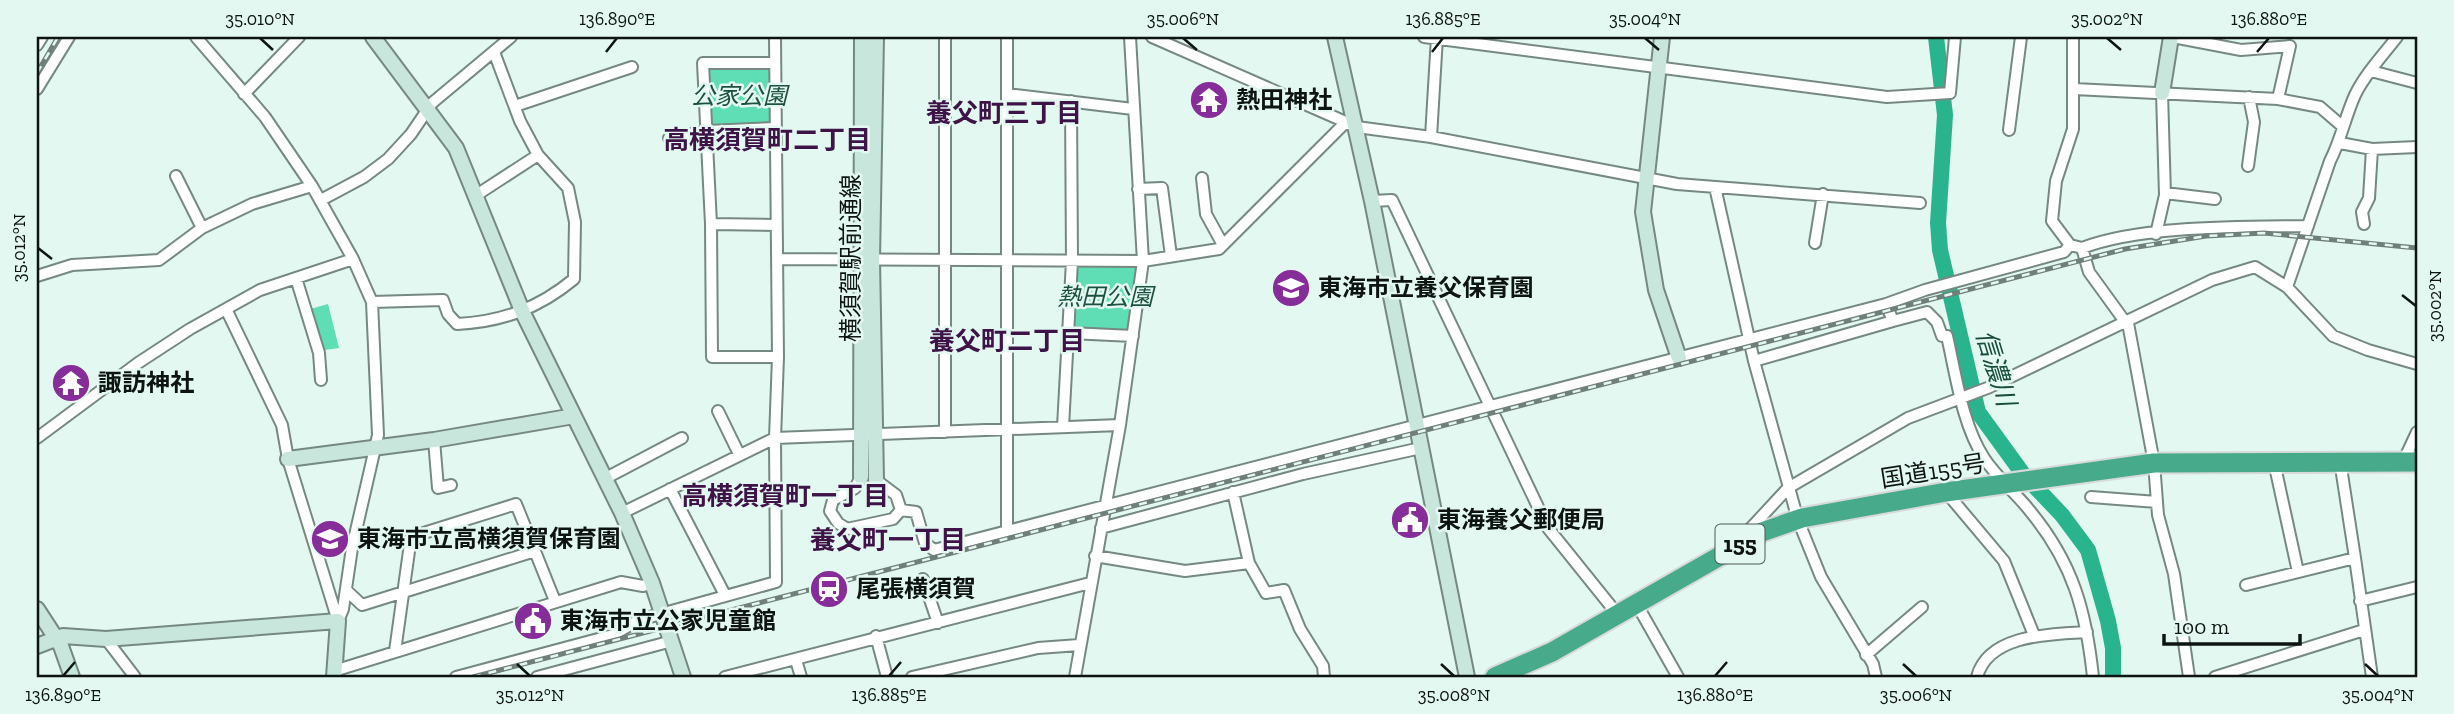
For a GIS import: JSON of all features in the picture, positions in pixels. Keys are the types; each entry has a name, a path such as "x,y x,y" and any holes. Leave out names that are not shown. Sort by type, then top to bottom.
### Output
{"highway":[{"name":"国道155号","path":"1496,677 1552,652 1751,538 1798,520 1945,492 2154,463 2410,462"}],"street":[{"path":"37,46 42,37"},
{"path":"37,89 69,37"},
{"path":"195,37 265,117 312,186 353,259 372,302 377,381 376,446 338,621 334,674 395,651 621,582 643,586 652,583"},
{"path":"244,94 299,37"},
{"path":"373,37 456,148 523,313 622,513 652,583 683,677"},
{"path":"321,200 364,177 388,159 405,141 432,103 511,37"},
{"path":"456,677 613,635 639,620 776,582 775,438 778,357 775,37"},
{"name":"横須賀駅前通線","path":"862,37 869,479"},
{"name":"横須賀駅前通線","path":"867,260 876,37"},
{"path":"944,432 945,37"},
{"path":"1007,37 1007,531"},
{"path":"1075,677 1120,425 1143,261 1130,37"},
{"path":"1335,37 1350,125 1373,201 1467,677"},
{"path":"1424,37 1887,97 1953,91 1955,37"},
{"path":"1662,37 1649,177 1643,212 1647,250 1656,290 1679,358"},
{"path":"2009,130 2021,37"},
{"path":"2073,37 2073,129 2052,201 2052,221 2070,245 2082,248 2156,234 2227,227 2308,226"},
{"path":"2156,234 2165,193 2162,93 2172,37 2241,50 2290,46 2278,99"},
{"path":"2287,287 2330,161 2340,143 2342,126 2357,91 2397,37"},
{"path":"1159,38 1350,125 1715,187 1920,203"},
{"path":"1431,137 1437,38"},
{"path":"372,302 443,300 448,314 457,324 523,313 574,279 573,202 568,188 538,155 494,52"},
{"path":"774,63 703,63 711,224 712,357 778,357"},
{"path":"515,106 632,67"},
{"path":"2371,71 2417,83"},
{"path":"2074,89 2278,99 2320,107 2342,126"},
{"path":"1007,94 1133,109"},
{"path":"2248,166 2253,122 2249,97"},
{"path":"1063,427 1072,261 1071,101"},
{"path":"777,259 1143,261 1219,249 1350,125"},
{"path":"669,138 707,131 775,128"},
{"path":"2340,143 2372,149 2417,147"},
{"path":"2364,225 2362,212 2369,198 2372,149"},
{"path":"475,196 538,155"},
{"path":"176,176 202,228"},
{"path":"1202,178 1206,214 1223,245"},
{"path":"37,276 72,265 159,260 202,228 252,204 312,186"},
{"path":"1715,187 1754,361 1798,520 1821,577 1877,677"},
{"path":"1139,189 1161,188 1171,256"},
{"path":"2165,193 2215,199"},
{"path":"1815,243 1823,194"},
{"path":"1373,201 1392,200 1548,528 1618,615"},
{"path":"711,224 776,225"},
{"path":"901,510 916,512 925,543 931,550 1886,304 1925,290 2064,252 2070,245"},
{"path":"2082,248 2089,272 2127,323 2154,463 2157,502 2174,574 2189,677"},
{"path":"37,438 138,363 190,329 227,311 260,290 353,259"},
{"path":"1751,538 1750,529 1788,488 1908,418 1990,387 2212,280 2247,268 2255,267 2287,287 2333,336 2368,350 2417,364"},
{"path":"296,278 318,351 321,380"},
{"path":"1886,304 1893,321"},
{"path":"227,311 282,425 288,459 338,621"},
{"path":"1754,361 1927,312 1937,322 1942,336 1947,336 1963,397 1984,458 2029,509 2065,560 2082,606 2093,677"},
{"path":"1070,333 1133,336"},
{"path":"718,411 739,454"},
{"path":"288,459 433,440 574,416"},
{"path":"622,513 775,438 1120,425"},
{"path":"2410,462 2417,432"},
{"path":"606,478 682,438"},
{"path":"433,440 438,488 451,485"},
{"path":"1101,528 1233,492 1422,447"},
{"path":"2340,461 2372,677"},
{"path":"2274,462 2298,572"},
{"path":"869,479 896,495 901,510 893,519 847,528 838,523 830,511 833,500 869,479"},
{"path":"670,489 725,595"},
{"path":"1233,492 1249,564 1266,593 1284,590 1300,629 1323,666 1324,677"},
{"path":"1945,492 2004,561 2034,635"},
{"path":"2091,497 2157,502"},
{"path":"395,651 411,537 516,504 555,601"},
{"path":"346,590 362,605 536,551"},
{"path":"1096,556 1185,571 1249,564"},
{"path":"2246,585 2355,558"},
{"path":"923,579 938,623"},
{"path":"725,677 1090,583"},
{"path":"2360,601 2417,587"},
{"path":"1636,603 1678,677"},
{"path":"1866,654 1922,607"},
{"path":"37,609 56,638 72,677"},
{"path":"37,646 56,638 106,639 338,621"},
{"path":"2215,677 2364,629"},
{"path":"1977,677 1983,660 2007,645 2034,635 2087,632"},
{"path":"876,636 887,677"},
{"path":"106,639 135,677"},
{"path":"537,677 672,641"},
{"path":"912,677 1038,648 1079,645"},
{"path":"796,660 801,677"}],"green space":[{"name":"公家公園","path":"769,67 771,123 713,126 709,123 707,69"},
{"name":"熱田公園","path":"1080,264 1135,264 1139,267 1130,331 1076,331 1077,268"},
{"path":"328,304 339,348 318,351 307,310"}],"waterway":[{"name":"信濃川","path":"1936,37 1945,115 1938,223 1940,250 1978,412 2023,474 2062,515 2088,550 2108,621 2113,648 2113,677"}],"railway":[{"path":"37,73 58,37"},
{"path":"473,677 2125,249 2206,236 2264,233 2417,248"}],"place":[{"name":"熱田神社","path":"1209,100"},
{"name":"東海市立養父保育園","path":"1291,288"},
{"name":"諏訪神社","path":"71,383"},
{"name":"東海養父郵便局","path":"1410,520"},
{"name":"東海市立高横須賀保育園","path":"330,539"},
{"name":"尾張横須賀","path":"829,589"},
{"name":"東海市立公家児童館","path":"533,621"}],"district":[{"name":"養父町三丁目","path":"1004,113"},
{"name":"高横須賀町二丁目","path":"767,140"},
{"name":"養父町二丁目","path":"1007,341"},
{"name":"高横須賀町一丁目","path":"785,496"},
{"name":"養父町一丁目","path":"888,540"}]}
